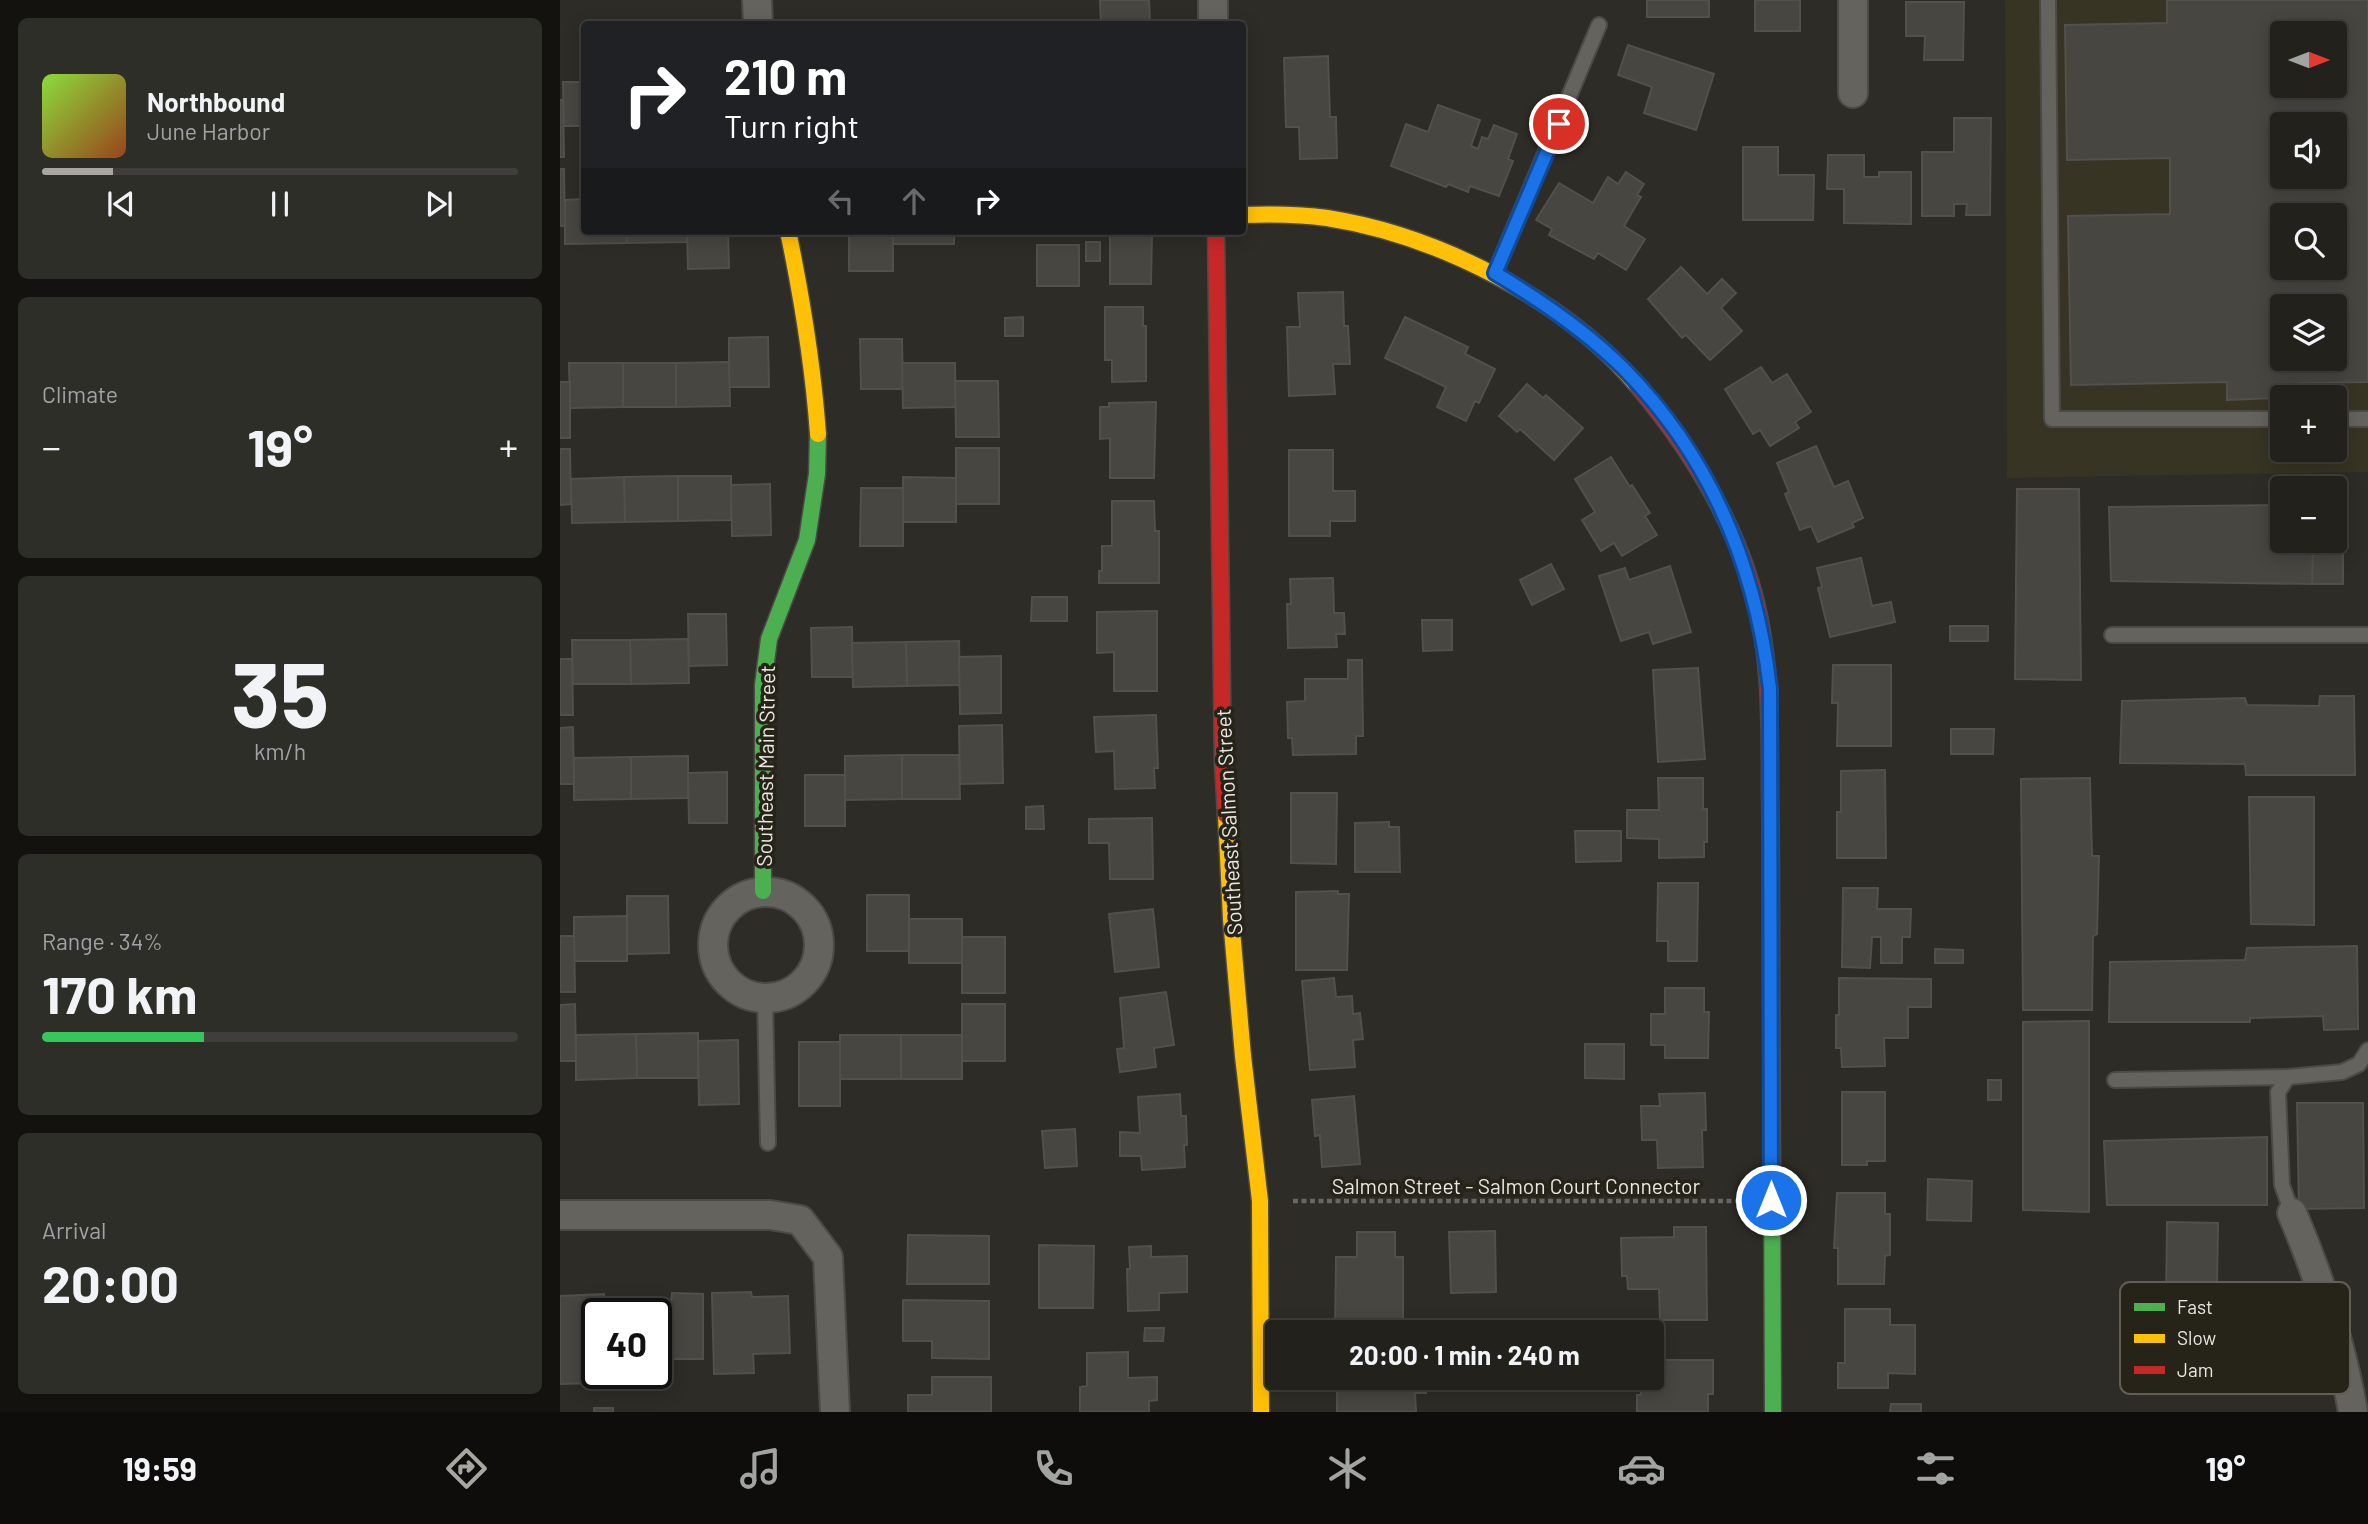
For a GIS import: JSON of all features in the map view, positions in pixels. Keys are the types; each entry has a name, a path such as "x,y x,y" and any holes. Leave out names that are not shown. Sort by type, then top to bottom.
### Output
{"street":[{"path":"757,0 758,21"},
{"path":"1213,0 1213,21"},
{"path":"1853,0 1853,93"},
{"path":"1246,215 1271,214 1337,220 1408,237 1495,273 1539,299 1623,368 1670,423 1726,516 1751,583 1766,653 1770,689 1773,1412"},
{"name":"Southeast Main Street","path":"763,891 763,685 769,639 807,540 817,474 815,391 804,309 789,235"},
{"name":"Southeast Salmon Street","path":"1216,235 1224,778 1231,919 1260,1201 1261,1412"},
{"name":"Southeast Main Street","path":"763,891 781,893 797,901 810,915 819,942 813,970 801,985 785,995 765,999 743,993 725,979 714,958 714,934 723,913 741,898 763,891"},
{"path":"2292,1213 2320,1282"},
{"path":"560,1215 770,1215 800,1220 828,1257 835,1412"},
{"path":"2350,1394 2353,1412"}],"lane":[{"path":"2048,0 2052,419 2270,419"},
{"path":"1495,273 1599,25"},
{"path":"2347,419 2368,419"},
{"path":"2112,635 2368,635"},
{"path":"765,999 768,1143"},
{"path":"2115,1080 2288,1077 2342,1072 2359,1064 2368,1050"},
{"path":"2288,1077 2278,1092 2282,1185 2292,1213"}],"path":[{"name":"Salmon Street - Salmon Court Connector","path":"1260,1201 1771,1200"}],"shaded area":[{"path":"2005,0 2368,0 2368,472 2007,478"}],"building":[{"path":"1100,0 1149,0 1150,21 1101,21"},
{"path":"1647,0 1709,0 1709,17 1647,17"},
{"path":"1755,0 1800,0 1800,31 1755,31"},
{"path":"2167,0 2368,0 2368,382 2270,385 2270,398 2227,400 2227,382 2071,385 2068,216 2170,214 2170,158 2067,160 2065,25 2167,23"},
{"path":"1906,2 1964,2 1963,60 1924,60 1925,36 1906,36"},
{"path":"1628,45 1714,74 1696,130 1644,113 1652,87 1618,75"},
{"path":"1328,56 1330,117 1336,117 1337,158 1300,159 1299,127 1286,127 1284,58"},
{"path":"563,82 581,82 581,126 564,126"},
{"path":"560,100 563,100 564,157 560,157"},
{"path":"1438,105 1480,120 1471,146 1478,149 1482,137 1488,139 1494,125 1517,134 1508,159 1513,161 1499,196 1470,186 1468,192 1448,184 1446,187 1391,166 1406,124 1428,132"},
{"path":"1954,118 1991,118 1990,215 1966,215 1967,204 1954,204 1954,216 1922,216 1922,152 1954,152"},
{"path":"1743,147 1778,147 1778,175 1814,175 1813,220 1743,220"},
{"path":"1828,155 1864,155 1864,177 1879,177 1879,172 1911,172 1911,224 1844,223 1844,189 1827,189"},
{"path":"560,169 564,169 565,226 560,226"},
{"path":"1626,172 1644,184 1637,195 1641,197 1624,226 1645,239 1626,270 1598,253 1594,259 1549,235 1552,229 1536,220 1559,183 1593,203 1608,177 1618,184"},
{"path":"581,199 581,235 626,235 627,243 565,244 565,200"},
{"path":"626,235 687,235 687,242 627,243"},
{"path":"687,235 728,235 729,268 688,269"},
{"path":"849,235 893,235 893,271 849,271"},
{"path":"893,235 954,235 954,244 893,244"},
{"path":"1110,235 1152,235 1151,284 1110,284"},
{"path":"1086,242 1100,242 1100,261 1086,261"},
{"path":"1037,245 1079,245 1079,286 1037,286"},
{"path":"1681,267 1707,294 1722,279 1736,293 1721,308 1742,331 1710,360 1686,335 1682,338 1648,299"},
{"path":"1343,292 1344,326 1348,326 1350,364 1333,364 1335,394 1289,396 1287,327 1300,327 1298,293"},
{"path":"1105,307 1143,307 1143,326 1146,326 1146,381 1112,382 1112,360 1105,360"},
{"path":"1023,317 1023,336 1005,336 1005,318"},
{"path":"1405,317 1468,347 1465,354 1495,369 1479,403 1475,401 1466,421 1437,407 1446,387 1385,358"},
{"path":"768,337 769,387 729,387 729,338"},
{"path":"860,339 902,339 903,389 861,389"},
{"path":"729,362 730,406 676,407 676,363"},
{"path":"569,363 623,363 623,407 570,408"},
{"path":"623,363 676,363 676,407 623,407"},
{"path":"902,363 955,363 956,407 903,408"},
{"path":"1761,367 1772,383 1787,374 1811,412 1795,422 1799,428 1770,446 1760,430 1753,434 1725,389"},
{"path":"955,381 998,381 999,437 956,437"},
{"path":"560,382 570,382 570,438 560,438"},
{"path":"1527,384 1543,398 1546,395 1583,428 1554,460 1520,429 1517,432 1499,416"},
{"path":"1156,402 1154,478 1110,478 1110,438 1100,439 1100,407 1109,407 1109,403"},
{"path":"1816,446 1834,487 1848,481 1863,518 1852,523 1854,527 1818,542 1811,526 1800,530 1785,494 1789,492 1777,463"},
{"path":"956,448 999,448 999,504 956,504"},
{"path":"560,449 570,449 571,504 560,505"},
{"path":"1289,450 1333,450 1333,491 1355,491 1355,521 1330,521 1330,536 1289,536"},
{"path":"1611,457 1650,513 1645,516 1657,535 1622,556 1614,543 1601,551 1582,520 1595,512 1575,479"},
{"path":"678,476 731,476 731,520 678,521"},
{"path":"678,476 678,521 625,522 624,477"},
{"path":"624,477 625,522 572,523 571,479"},
{"path":"903,477 956,478 956,522 903,522"},
{"path":"770,484 771,535 732,536 731,485"},
{"path":"861,488 903,488 903,546 860,546"},
{"path":"2017,489 2079,489 2081,680 2015,679"},
{"path":"1112,501 1154,501 1155,531 1159,531 1159,583 1099,583 1102,546 1112,546"},
{"path":"2270,505 2270,553 2313,553 2312,584 2111,581 2109,507"},
{"path":"2313,553 2343,553 2343,584 2312,584"},
{"path":"1861,558 1872,606 1891,602 1895,622 1830,637 1818,588 1822,587 1817,568"},
{"path":"1551,564 1564,589 1532,605 1520,580"},
{"path":"1670,566 1691,632 1653,644 1649,632 1621,641 1599,576 1625,568 1629,580"},
{"path":"1333,578 1334,613 1344,613 1345,634 1336,634 1337,647 1288,648 1287,604 1291,604 1290,579"},
{"path":"1032,597 1067,597 1067,621 1031,621"},
{"path":"1157,611 1157,691 1114,691 1114,652 1097,653 1097,612"},
{"path":"688,614 726,614 727,665 689,666"},
{"path":"1422,620 1452,620 1452,650 1423,651"},
{"path":"1950,626 1988,626 1988,641 1950,641"},
{"path":"852,627 853,677 812,677 811,628"},
{"path":"688,639 689,683 631,684 630,640"},
{"path":"572,640 630,640 631,684 573,684"},
{"path":"959,641 960,685 907,686 906,642"},
{"path":"906,642 907,686 853,687 852,643"},
{"path":"1001,656 1001,713 960,714 959,657"},
{"path":"560,659 572,659 573,715 560,715"},
{"path":"1348,660 1362,660 1363,736 1356,736 1356,754 1293,755 1292,738 1288,738 1287,702 1305,701 1305,679 1348,679"},
{"path":"1833,665 1891,665 1891,746 1837,746 1838,703 1832,703"},
{"path":"1698,668 1705,759 1658,762 1653,670"},
{"path":"2320,696 2354,696 2355,775 2246,775 2245,764 2120,763 2122,701 2245,698 2247,705 2319,706"},
{"path":"1156,715 1158,768 1154,768 1155,788 1115,789 1114,751 1096,752 1094,717"},
{"path":"1002,725 1003,783 960,784 959,726"},
{"path":"573,727 574,784 560,784 560,728"},
{"path":"1951,729 1994,729 1993,754 1951,754"},
{"path":"902,755 959,755 960,799 902,799"},
{"path":"902,755 902,799 845,800 845,756"},
{"path":"688,756 688,798 631,799 631,757"},
{"path":"631,757 631,799 574,800 574,758"},
{"path":"1885,770 1886,858 1837,858 1837,812 1841,812 1841,771"},
{"path":"727,772 727,823 689,823 688,773"},
{"path":"805,775 845,775 845,826 805,826"},
{"path":"1658,778 1703,778 1703,809 1707,809 1704,857 1659,858 1659,839 1627,838 1627,810 1659,810"},
{"path":"2090,778 2092,856 2099,856 2097,934 2093,936 2092,1010 2023,1010 2021,779"},
{"path":"1291,793 1337,793 1336,864 1291,863"},
{"path":"2249,797 2314,797 2314,925 2251,924"},
{"path":"1043,806 1044,829 1026,829 1026,807"},
{"path":"1152,818 1153,879 1110,879 1109,843 1089,843 1089,819"},
{"path":"1389,822 1389,827 1399,827 1400,872 1355,872 1355,823"},
{"path":"1575,831 1621,831 1621,861 1576,862"},
{"path":"1658,883 1698,883 1697,961 1668,961 1668,941 1657,941"},
{"path":"1843,888 1878,888 1877,909 1911,909 1910,937 1902,937 1902,963 1881,963 1881,937 1872,937 1870,968 1842,967"},
{"path":"1338,891 1338,894 1349,894 1347,970 1296,970 1296,892"},
{"path":"867,895 909,895 909,951 867,951"},
{"path":"627,896 668,896 669,953 627,954"},
{"path":"1153,909 1159,967 1115,972 1109,914"},
{"path":"627,916 627,961 574,961 574,917"},
{"path":"909,919 962,919 962,963 909,963"},
{"path":"560,936 574,936 575,992 560,992"},
{"path":"962,937 1005,937 1005,993 962,993"},
{"path":"2357,946 2358,1029 2324,1030 2323,1016 2250,1018 2250,1022 2109,1022 2110,962 2245,960 2247,948"},
{"path":"1935,949 1963,950 1963,963 1935,963"},
{"path":"1334,978 1336,997 1352,996 1353,1014 1360,1013 1363,1039 1353,1040 1355,1067 1310,1070 1302,981"},
{"path":"1839,978 1931,979 1931,1007 1908,1007 1908,1038 1884,1038 1885,1066 1842,1067 1841,1048 1836,1048"},
{"path":"1665,988 1704,988 1704,1012 1709,1012 1708,1058 1665,1058 1665,1045 1651,1045 1651,1014 1665,1014"},
{"path":"1166,992 1174,1045 1154,1048 1156,1067 1120,1072 1117,1049 1124,1048 1120,998"},
{"path":"575,1004 576,1061 560,1061 560,1005"},
{"path":"962,1004 1005,1004 1005,1061 962,1061"},
{"path":"2089,1021 2089,1212 2023,1210 2023,1022"},
{"path":"698,1033 698,1078 637,1078 636,1034"},
{"path":"636,1034 637,1078 576,1080 576,1035"},
{"path":"840,1035 901,1035 901,1079 840,1079"},
{"path":"901,1035 962,1035 962,1079 901,1079"},
{"path":"738,1040 739,1104 699,1105 698,1041"},
{"path":"799,1042 840,1042 840,1106 799,1106"},
{"path":"1585,1044 1624,1044 1624,1079 1585,1078"},
{"path":"1988,1080 2001,1080 2001,1100 1988,1100"},
{"path":"1842,1092 1885,1092 1885,1161 1867,1161 1867,1165 1842,1165"},
{"path":"1705,1093 1703,1167 1658,1168 1657,1140 1642,1140 1641,1106 1660,1106 1659,1094"},
{"path":"1180,1094 1181,1116 1186,1116 1185,1167 1142,1170 1141,1156 1120,1156 1120,1132 1140,1133 1138,1097"},
{"path":"1354,1096 1360,1164 1322,1167 1320,1135 1315,1136 1312,1100"},
{"path":"2297,1103 2363,1103 2364,1208 2299,1209"},
{"path":"1075,1129 1077,1166 1045,1168 1042,1131"},
{"path":"2267,1137 2267,1205 2107,1205 2104,1141"},
{"path":"1928,1179 1972,1181 1971,1221 1927,1220"},
{"path":"1837,1193 1885,1193 1885,1214 1890,1214 1890,1255 1885,1256 1884,1284 1838,1284 1838,1248 1834,1248"},
{"path":"2167,1222 2218,1223 2217,1282 2166,1282"},
{"path":"1674,1227 1706,1227 1707,1320 1660,1320 1659,1289 1628,1289 1627,1276 1622,1276 1621,1238 1674,1237"},
{"path":"1495,1231 1496,1292 1451,1293 1449,1232"},
{"path":"1357,1232 1395,1232 1395,1257 1403,1257 1403,1320 1335,1320 1336,1257 1357,1257"},
{"path":"908,1235 989,1236 989,1284 907,1284"},
{"path":"1039,1245 1094,1246 1093,1308 1039,1308"},
{"path":"1151,1246 1151,1257 1187,1256 1187,1292 1159,1293 1159,1310 1128,1311 1129,1247"},
{"path":"751,1292 752,1297 788,1296 790,1353 753,1354 754,1373 714,1374 712,1293"},
{"path":"672,1293 703,1294 703,1359 672,1359"},
{"path":"604,1294 604,1298 581,1298 581,1383 560,1384 560,1296"},
{"path":"903,1300 989,1301 989,1359 932,1358 932,1341 903,1341"},
{"path":"1845,1309 1890,1309 1890,1325 1915,1325 1915,1374 1888,1373 1888,1388 1838,1388 1838,1363 1845,1363"},
{"path":"1145,1328 1164,1328 1163,1341 1144,1341"},
{"path":"1128,1352 1128,1378 1157,1377 1157,1400 1149,1401 1149,1412 1080,1412 1080,1387 1087,1386 1087,1353"},
{"path":"1664,1360 1713,1360 1713,1394 1708,1394 1708,1412 1637,1412 1637,1395 1641,1395 1641,1390 1664,1390"},
{"path":"932,1377 991,1377 991,1412 908,1412 908,1395 932,1395"},
{"path":"1337,1390 1426,1390 1426,1393 1415,1393 1416,1412 1337,1412"},
{"path":"1891,1404 1921,1404 1921,1412 1890,1412"},
{"path":"594,1408 613,1408 613,1412 594,1412"}],"traffic: fast":[{"path":"763,891 763,685 769,639 807,540 817,474 818,434"},
{"path":"1771,958 1773,1412"}],"traffic: slow":[{"path":"1246,215 1327,218 1411,239 1454,256 1535,299 1573,325 1607,353 1636,384"},
{"path":"789,235 806,332 818,434"},
{"path":"1226,815 1231,919 1243,1056 1260,1201 1261,1412"}],"traffic: jam":[{"path":"1216,235 1223,765 1226,815"},
{"path":"1636,384 1672,429 1717,502 1741,554 1757,607 1766,658 1769,710 1771,958"}],"route":[{"path":"1559,124 1495,273 1539,299 1597,344 1623,368 1670,423 1691,453 1726,516 1751,583 1766,653 1770,689 1771,1200"}]}
